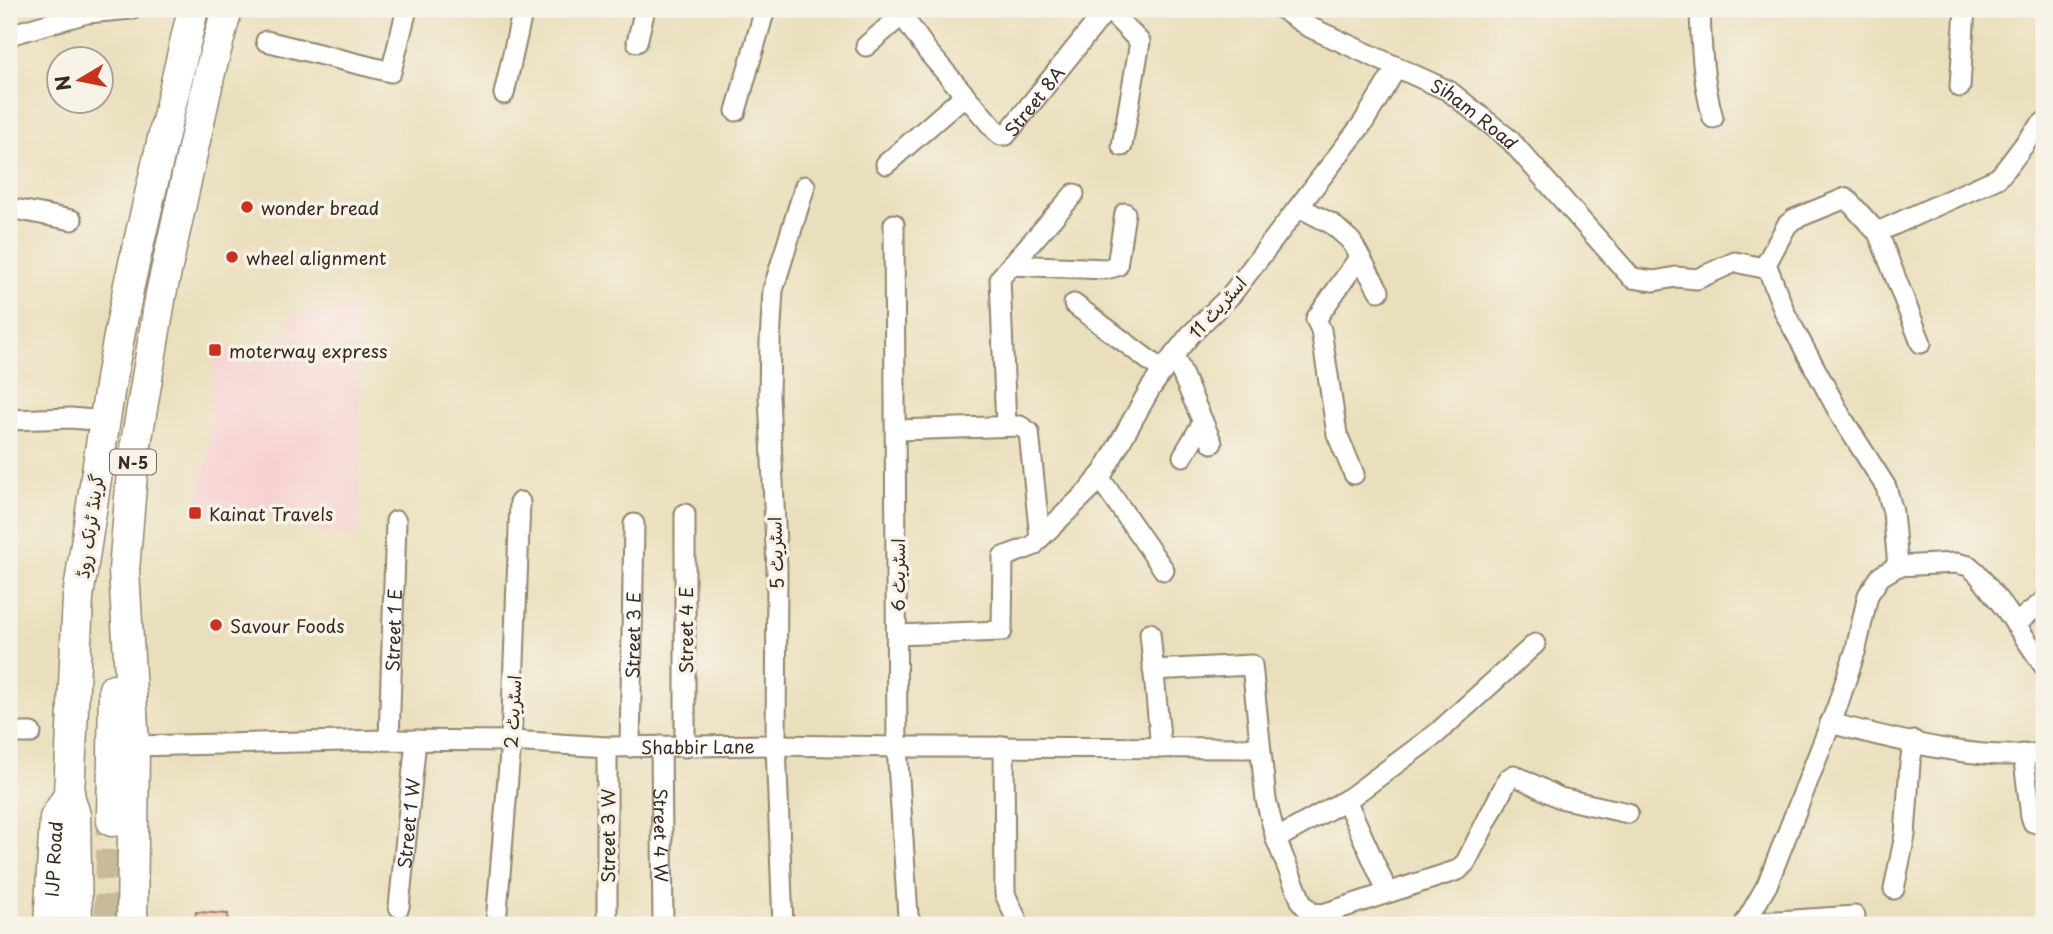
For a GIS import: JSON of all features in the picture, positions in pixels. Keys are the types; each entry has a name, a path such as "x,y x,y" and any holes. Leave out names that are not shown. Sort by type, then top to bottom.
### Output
{"highway":[{"name":"گرینڈ ٹرنک روڈ","path":"77,925 75,816 69,795 78,597 104,421 130,285 193,9"},
{"name":"گرینڈ ٹرنک روڈ","path":"132,925 134,746 124,570 133,462 158,307 210,72 227,9"},
{"path":"112,821 112,701 124,570"},
{"name":"IJP Road","path":"49,925 55,818 69,795"}],"street":[{"path":"9,35 87,13 131,9"},
{"path":"266,41 391,72 407,9"},
{"path":"503,94 523,9"},
{"path":"637,41 645,9"},
{"path":"736,111 765,9"},
{"path":"1108,9 1140,42 1122,146"},
{"name":"Street 8A","path":"906,12 928,52 996,131 1006,135 1108,9"},
{"path":"1700,9 1701,62 1713,118"},
{"path":"1959,87 1965,9"},
{"name":"Siham Road","path":"1286,10 1307,26 1449,91 1510,139 1632,278 1654,281 1676,277 1697,279 1735,262 1764,268"},
{"path":"866,46 906,12"},
{"name":"اسٹریٹ 11","path":"897,635 1002,631 1003,556 1033,546 1039,534 1090,489 1168,363 1191,334 1231,295 1363,123 1397,67"},
{"path":"886,164 965,95"},
{"path":"1898,566 1893,512 1886,487 1842,418 1785,313 1768,269 1764,268 1787,225 1794,219 1846,198 1874,229 1880,231 1998,177 2029,136 2044,122"},
{"name":"اسٹریٹ 5","path":"783,925 776,745 777,568 769,396 770,342 773,290 804,186"},
{"path":"1006,426 1000,278 1074,194"},
{"path":"1299,207 1332,224 1351,241 1379,291"},
{"path":"9,208 72,220"},
{"path":"1011,265 1106,269 1117,266 1125,213"},
{"name":"اسٹریٹ 6","path":"894,224 897,747 908,916 912,925"},
{"path":"1877,230 1921,343"},
{"path":"1354,474 1337,434 1321,330 1316,319 1359,258"},
{"path":"1074,304 1168,363 1203,422 1212,443"},
{"path":"9,420 71,418 104,421"},
{"path":"1183,457 1203,422"},
{"path":"897,430 1020,426 1029,432 1039,534"},
{"path":"1099,477 1164,570"},
{"name":"اسٹریٹ 2","path":"496,923 511,741 520,502"},
{"name":"Street 4 E","path":"685,514 685,747"},
{"name":"Street 1 E","path":"389,740 396,521"},
{"name":"Street 3 E","path":"630,747 634,524"},
{"path":"1745,924 1767,885 1856,649 1868,594 1881,576 1898,566 1956,563 1969,566 1977,573 2044,666"},
{"path":"2015,624 2044,601"},
{"path":"1150,633 1161,748"},
{"path":"1276,839 1346,800 1436,734 1535,644"},
{"path":"1153,670 1252,665 1266,800 1276,839 1302,904 1311,913 1323,914 1342,909 1387,891 1458,870 1466,862 1508,779 1514,775 1560,798 1628,813"},
{"path":"1830,723 1967,752 2044,752"},
{"path":"9,733 31,733"},
{"name":"Shabbir Lane","path":"134,746 416,740 511,741 607,747 776,745 1260,748"},
{"name":"Street 1 W","path":"399,907 416,740"},
{"path":"1894,889 1905,835 1914,741"},
{"name":"Street 4 W","path":"661,746 663,925"},
{"path":"1004,746 1005,894 1019,925"},
{"name":"Street 3 W","path":"607,747 607,925"},
{"path":"2023,754 2031,816 2033,822 2044,825"},
{"path":"1346,800 1387,891"},
{"path":"1745,924 1803,923 1855,916"}],"shaded area":[{"path":"356,306 361,439 358,537 307,531 298,518 195,513 210,444 215,350 284,343 291,315"}],"building":[{"path":"196,912 228,914 227,925 194,925"}],"tunnel":[{"path":"109,925 112,821"}],"place":[{"name":"wonder bread","path":"247,207"},
{"name":"wheel alignment","path":"232,257"},
{"name":"moterway express","path":"215,350"},
{"name":"Kainat Travels","path":"195,513"},
{"name":"Savour Foods","path":"216,625"}]}
